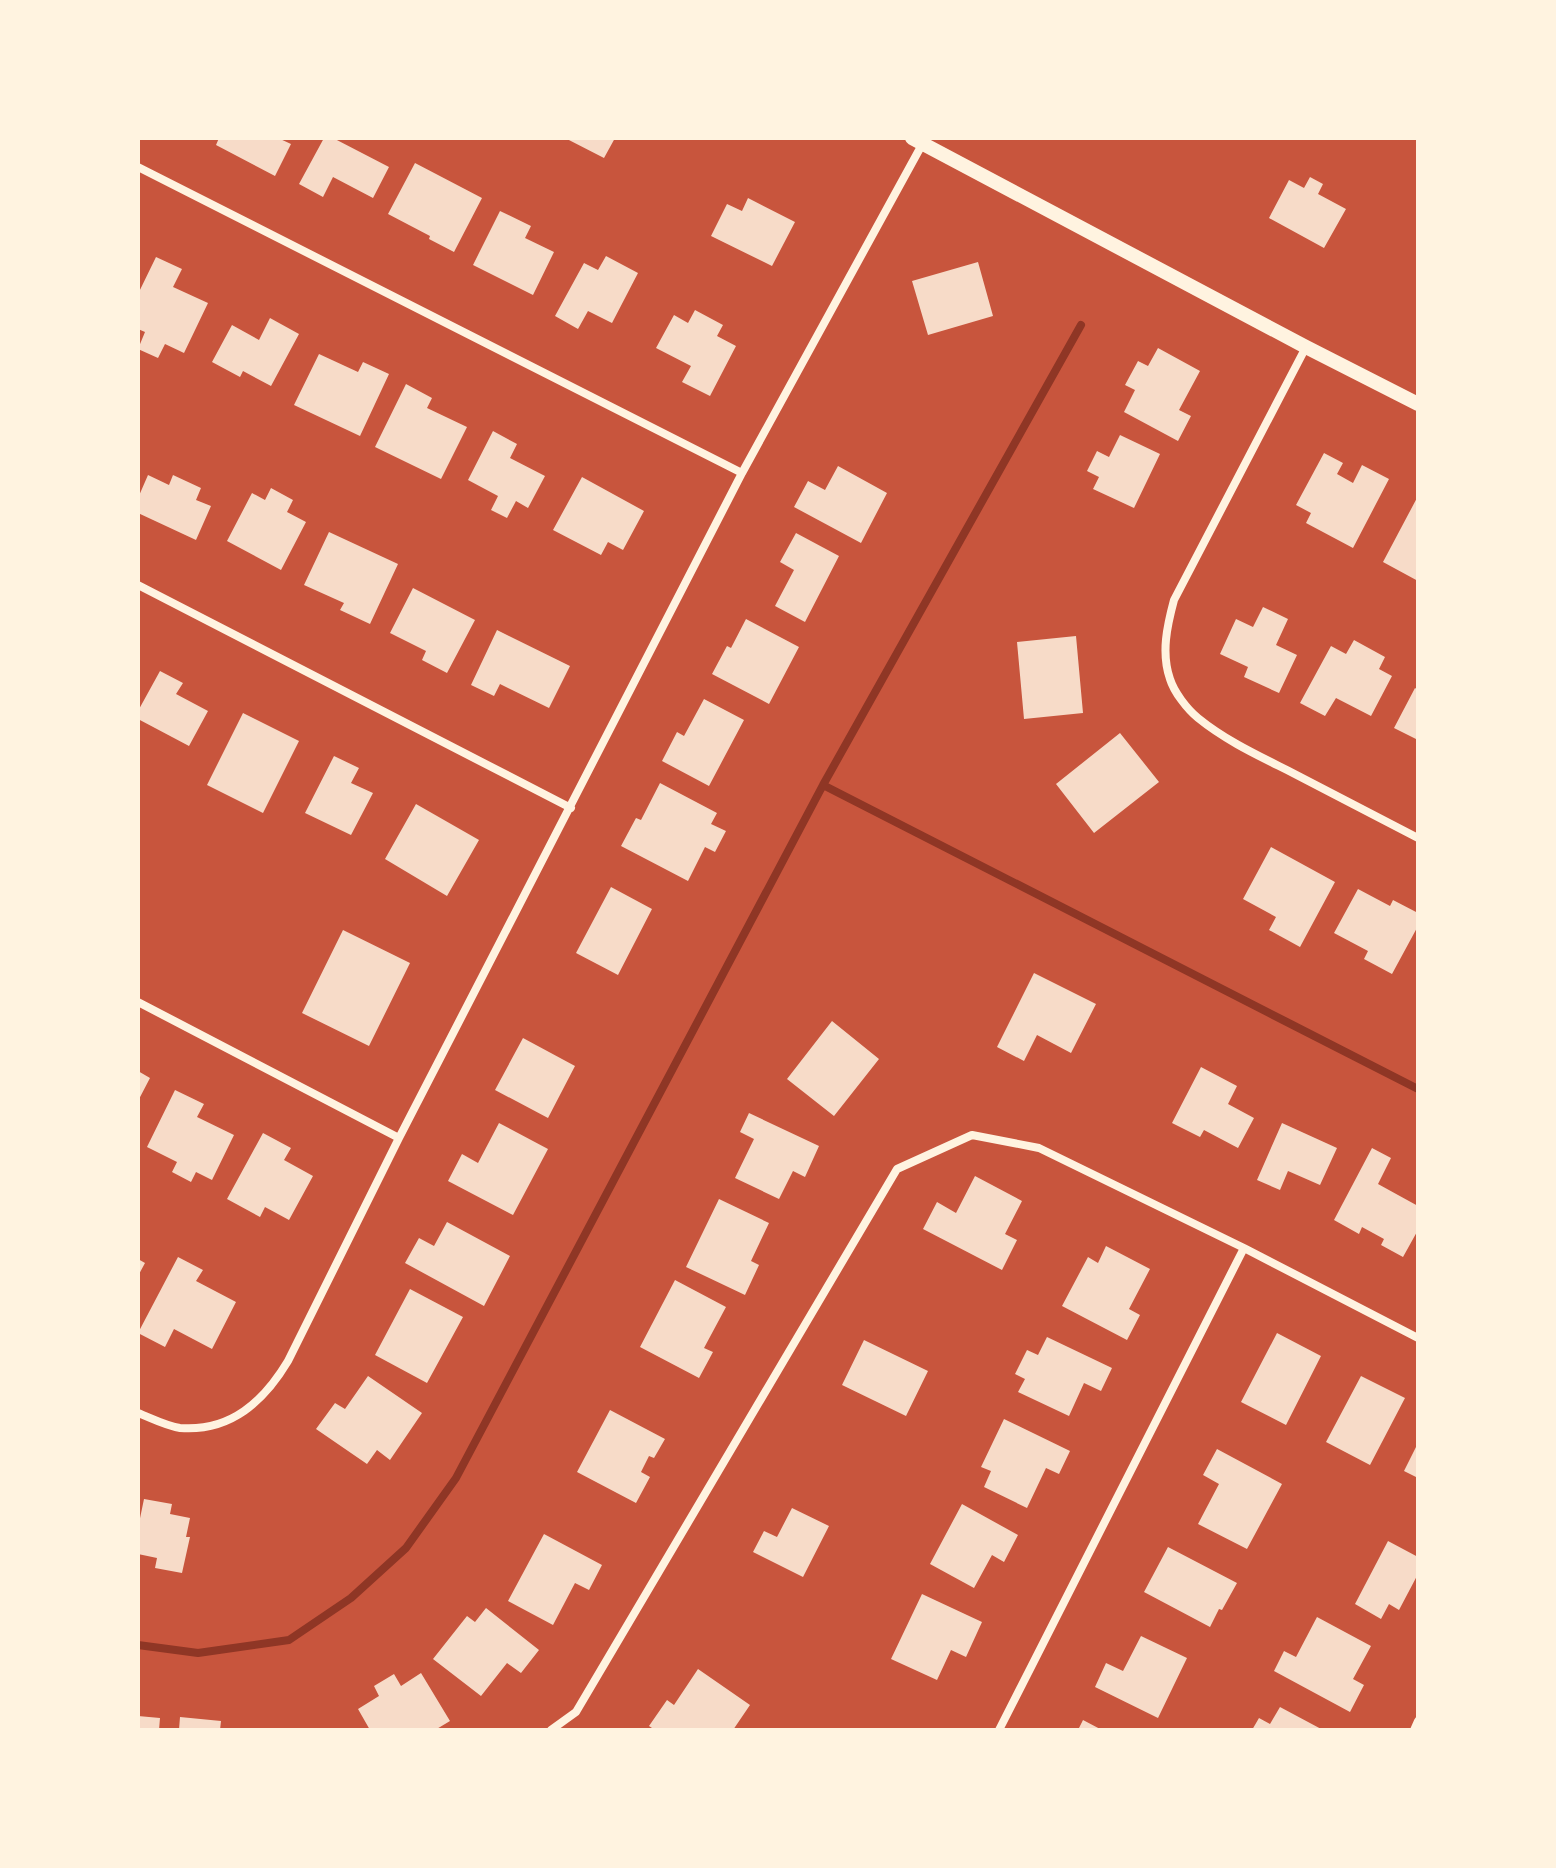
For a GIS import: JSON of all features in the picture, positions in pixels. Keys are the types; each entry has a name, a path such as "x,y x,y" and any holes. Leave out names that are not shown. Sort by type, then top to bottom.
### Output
{"street":[{"path":"138,1413 180,1428 228,1421 261,1399 288,1361 399,1138 742,473 920,140 1418,404"},
{"path":"138,167 742,473"},
{"path":"1306,347 1174,600 1165,653 1170,680 1194,716 1216,732 1418,838"},
{"path":"138,585 571,808"},
{"path":"138,1002 399,1138"},
{"path":"551,1730 576,1712 897,1169 972,1135 1039,1148 1244,1248 1418,1338"},
{"path":"999,1730 1244,1248"},
{"path":"1414,1730 1418,1721"}],"building":[{"path":"219,138 278,138 291,144 275,176 216,145"},
{"path":"324,138 333,138 389,167 373,198 333,177 323,197 299,184"},
{"path":"565,138 615,138 604,158"},
{"path":"415,163 482,198 454,252 388,214"},
{"path":"1310,177 1323,184 1318,194 1346,209 1324,248 1269,218 1289,180 1304,188"},
{"path":"748,198 795,222 772,266 711,236 727,204 742,211"},
{"path":"500,211 531,226 525,238 554,252 533,295 473,265"},
{"path":"606,256 638,273 612,323 588,311 578,329 555,316 584,263 598,270"},
{"path":"156,257 182,269 173,287 208,303 184,353 165,344 158,358 138,349 145,332 138,329 138,294"},
{"path":"978,262 993,316 928,335 912,281"},
{"path":"695,310 723,325 717,336 736,346 710,396 682,382 691,366 656,348 674,315 688,323"},
{"path":"270,318 299,334 271,386 243,371 240,377 212,362 232,325 259,340"},
{"path":"1158,348 1200,371 1179,410 1191,416 1178,441 1124,412 1135,390 1125,385 1138,361 1148,366"},
{"path":"319,354 358,372 363,362 389,374 360,436 294,405"},
{"path":"406,384 432,398 427,408 467,427 441,479 375,447"},
{"path":"493,431 517,444 510,458 545,476 528,508 516,501 507,518 491,510 498,496 468,480"},
{"path":"1120,435 1160,454 1134,508 1093,489 1099,477 1087,471 1097,451 1109,457"},
{"path":"1324,453 1343,463 1337,474 1353,483 1362,465 1389,479 1353,548 1306,523 1311,513 1296,505"},
{"path":"838,466 887,493 861,543 794,507 808,481 825,490"},
{"path":"148,475 169,485 173,475 201,488 196,500 211,506 196,540 138,513 138,498"},
{"path":"582,477 644,511 623,550 608,542 601,555 553,530"},
{"path":"271,488 293,500 287,512 306,522 281,570 227,541 252,493 265,500"},
{"path":"1418,496 1418,581 1383,562"},
{"path":"329,532 398,564 370,624 340,610 344,603 304,585"},
{"path":"796,533 839,556 805,622 775,606 794,570 780,562"},
{"path":"413,588 475,620 447,673 422,660 426,651 390,633"},
{"path":"1263,607 1288,619 1276,645 1297,655 1279,693 1244,677 1248,667 1220,654 1236,619 1253,627"},
{"path":"746,619 799,647 769,704 712,674 727,646 731,648"},
{"path":"497,630 570,666 549,708 500,684 494,696 471,685"},
{"path":"1076,636 1083,713 1024,719 1017,642"},
{"path":"1354,640 1385,657 1379,669 1392,676 1371,716 1336,698 1325,716 1300,703 1331,646 1346,654"},
{"path":"160,671 183,683 176,694 208,711 189,746 138,719 138,711"},
{"path":"1415,688 1418,690 1418,740 1394,728"},
{"path":"704,699 744,720 709,786 662,761 677,732 684,736"},
{"path":"243,713 299,741 263,813 207,785"},
{"path":"1120,733 1159,782 1094,833 1056,784"},
{"path":"334,756 359,768 351,783 373,793 351,835 305,813"},
{"path":"660,783 717,813 711,824 726,831 715,852 705,847 688,881 621,846 636,818 641,820"},
{"path":"416,804 479,840 447,896 385,859"},
{"path":"1271,847 1335,882 1300,947 1269,930 1276,917 1243,899"},
{"path":"611,887 652,909 618,975 576,953"},
{"path":"1358,889 1390,906 1393,900 1418,913 1418,926 1392,974 1364,959 1368,951 1334,933"},
{"path":"343,930 410,963 369,1046 302,1013"},
{"path":"1034,973 1096,1004 1071,1053 1037,1035 1024,1061 997,1047"},
{"path":"832,1021 879,1059 834,1116 787,1079"},
{"path":"523,1038 575,1066 548,1118 495,1090"},
{"path":"1201,1067 1237,1086 1228,1104 1254,1118 1238,1148 1204,1130 1200,1137 1172,1123"},
{"path":"138,1071 150,1078 138,1101"},
{"path":"175,1090 204,1104 197,1117 234,1135 212,1180 196,1172 191,1182 172,1172 177,1162 147,1147"},
{"path":"749,1113 819,1146 805,1177 793,1171 779,1199 735,1178 754,1139 740,1132"},
{"path":"499,1123 548,1149 513,1215 448,1181 462,1154 478,1163"},
{"path":"1282,1123 1337,1148 1320,1185 1288,1171 1280,1190 1257,1180"},
{"path":"263,1133 291,1148 284,1160 313,1176 289,1220 265,1207 260,1217 227,1199"},
{"path":"1372,1148 1391,1158 1378,1184 1418,1206 1418,1230 1403,1257 1381,1245 1384,1239 1362,1227 1359,1234 1334,1220"},
{"path":"975,1176 1022,1201 1005,1234 1017,1240 1002,1270 923,1229 937,1202 956,1213"},
{"path":"719,1199 769,1223 751,1261 759,1265 745,1295 686,1267"},
{"path":"447,1222 510,1256 484,1306 405,1263 419,1238 434,1246"},
{"path":"1106,1246 1150,1269 1129,1309 1140,1315 1127,1340 1062,1306 1088,1257 1098,1263"},
{"path":"178,1257 203,1270 196,1281 236,1302 212,1349 174,1329 165,1347 138,1333"},
{"path":"138,1259 145,1263 138,1276"},
{"path":"675,1280 726,1307 704,1348 713,1352 699,1378 640,1347"},
{"path":"410,1289 463,1317 427,1383 375,1355"},
{"path":"1277,1333 1321,1356 1286,1425 1241,1402"},
{"path":"1047,1337 1112,1368 1101,1391 1084,1383 1069,1416 1018,1392 1025,1379 1015,1374 1027,1350 1038,1355"},
{"path":"864,1340 928,1371 906,1416 842,1385"},
{"path":"368,1376 422,1413 390,1460 377,1450 367,1464 316,1429 335,1403 345,1409"},
{"path":"1361,1376 1405,1398 1370,1465 1326,1442"},
{"path":"610,1410 665,1439 654,1458 649,1456 641,1472 650,1477 636,1503 577,1472"},
{"path":"1004,1419 1070,1451 1059,1474 1046,1468 1027,1508 984,1487 991,1471 981,1467"},
{"path":"1418,1443 1418,1478 1404,1471"},
{"path":"1217,1449 1282,1484 1247,1549 1198,1524 1219,1484 1203,1475"},
{"path":"144,1499 172,1504 170,1514 190,1518 186,1537 190,1537 182,1573 155,1568 157,1558 138,1554 138,1528"},
{"path":"962,1504 1018,1535 1004,1562 992,1555 974,1588 930,1564"},
{"path":"792,1508 829,1526 803,1577 753,1552 764,1531 777,1537"},
{"path":"544,1534 602,1565 589,1590 575,1583 553,1625 508,1601"},
{"path":"1388,1541 1418,1557 1418,1574 1399,1610 1389,1604 1381,1619 1355,1604"},
{"path":"1168,1547 1237,1583 1210,1627 1144,1592"},
{"path":"922,1594 982,1622 966,1657 951,1650 937,1680 891,1659"},
{"path":"486,1608 539,1650 521,1673 507,1663 481,1696 433,1659 467,1616 475,1622"},
{"path":"1317,1617 1371,1646 1353,1679 1364,1685 1350,1712 1274,1671 1284,1651 1296,1657"},
{"path":"1141,1636 1187,1658 1158,1718 1095,1687 1106,1663 1123,1671"},
{"path":"698,1669 750,1705 733,1730 655,1730 649,1726 667,1700 674,1705"},
{"path":"421,1673 450,1721 435,1730 370,1730 358,1709 379,1696 374,1686 394,1674 401,1686"},
{"path":"1280,1707 1323,1730 1252,1730 1259,1718 1270,1724"},
{"path":"138,1716 160,1718 159,1730 138,1730"},
{"path":"180,1717 221,1721 220,1730 179,1730"},
{"path":"1083,1720 1102,1730 1078,1730"}],"waterway":[{"path":"138,1645 198,1653 289,1640 351,1598 406,1548 456,1478 823,785 1081,325"},
{"path":"823,785 1418,1089"}]}
